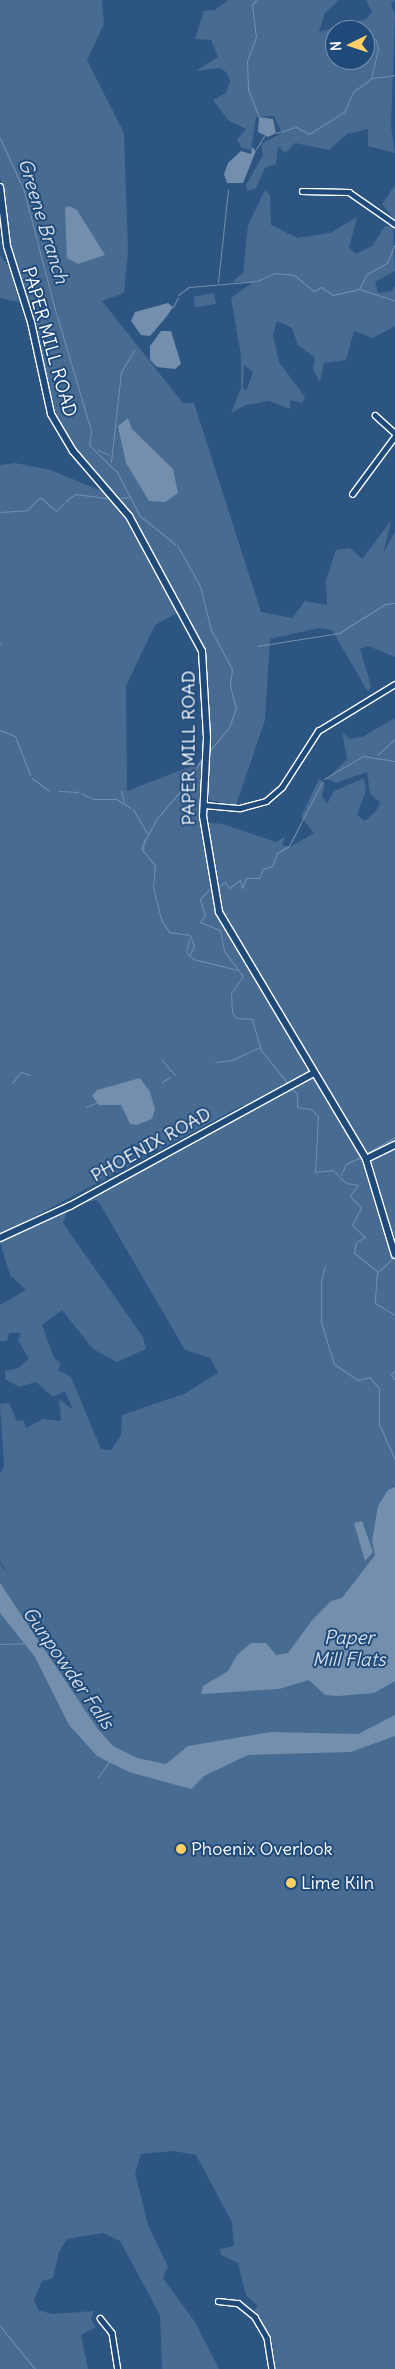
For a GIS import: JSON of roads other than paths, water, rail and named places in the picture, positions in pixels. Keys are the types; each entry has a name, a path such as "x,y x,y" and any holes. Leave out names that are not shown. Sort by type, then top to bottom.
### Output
{"main road":[{"name":"PAPER MILL ROAD","path":"0,187 4,237 30,322 48,405 73,451 129,516 197,641 206,685 207,762 204,805 209,871 219,912 366,1159 395,1255"}],"street":[{"path":"302,191 349,192 395,224"},
{"path":"352,494 395,434 375,415"},
{"path":"204,805 240,808 266,801 282,787 318,731 395,684"},
{"name":"PHOENIX ROAD","path":"0,1238 70,1206 314,1073"},
{"path":"366,1159 395,1145"},
{"path":"218,2301 233,2301 255,2317 267,2338 272,2369"},
{"path":"100,2318 112,2333 118,2369"}],"water":[{"path":"259,117 273,119 276,133 268,137 258,132"},
{"path":"252,147 256,151 243,183 227,183 224,174 228,163 241,151 251,154"},
{"path":"69,206 77,210 105,255 78,264 67,258 65,208"},
{"path":"168,303 173,307 167,316 150,336 141,335 131,321 135,312"},
{"path":"161,331 171,331 181,364 175,369 157,367 150,360 150,346"},
{"path":"128,418 132,429 173,469 178,493 165,502 149,501 126,463 118,426"},
{"path":"140,1078 150,1092 155,1109 152,1119 137,1125 130,1124 121,1105 99,1105 92,1096 97,1090"},
{"name":"Paper Mill Flats","path":"395,1487 395,1681 374,1693 338,1696 325,1695 309,1680 279,1689 201,1694 203,1686 228,1671 237,1655 251,1643 266,1643 276,1655 288,1653 313,1619 331,1601 342,1598 375,1555 372,1541 378,1506 388,1490"},
{"path":"362,1521 373,1552 365,1561 354,1523"},
{"path":"0,1583 97,1728 113,1746 137,1758 166,1764 188,1746 271,1732 358,1734 395,1715 395,1736 351,1752 248,1755 204,1776 191,1789 129,1772 97,1756 69,1725 35,1657 0,1613"}],"waterway":[{"path":"256,0 252,5 256,37 247,60 248,89 259,117"},
{"path":"375,38 378,48 375,61"},
{"path":"276,133 296,127 309,134 344,112 354,91 371,79 373,70"},
{"path":"372,78 395,75"},
{"path":"256,149 264,136"},
{"name":"Greene Branch","path":"0,138 24,191 56,314"},
{"path":"218,282 228,190"},
{"path":"359,289 367,274 387,263 395,244"},
{"path":"178,295 189,287 257,281 275,273 294,275 314,291 321,287 333,295 358,289"},
{"path":"359,289 395,301"},
{"path":"173,307 178,297"},
{"name":"Greene Branch","path":"57,316 91,431 89,445 118,473"},
{"path":"111,462 121,372 134,350"},
{"path":"98,450 109,455"},
{"name":"Greene Branch","path":"118,474 140,516 175,544"},
{"path":"66,501 75,494 109,498"},
{"path":"27,510 40,497 56,511 64,503"},
{"path":"121,498 130,497"},
{"path":"0,512 26,510"},
{"name":"Greene Branch","path":"177,545 200,586 211,630 232,669 230,686 236,708 229,727 209,752"},
{"path":"257,646 339,633 385,604 395,603"},
{"path":"0,730 15,736 30,775"},
{"path":"377,755 395,739"},
{"path":"324,779 363,756 395,761"},
{"name":"Greene Branch","path":"190,780 203,757"},
{"path":"32,778 49,791"},
{"name":"Greene Branch","path":"158,817 189,781"},
{"path":"217,888 225,882 229,888 240,880 242,888 246,878 259,878 263,869 272,866 277,853 289,846 322,782"},
{"path":"59,791 78,792"},
{"path":"121,791 124,802"},
{"path":"81,793 93,799 116,799 131,808"},
{"path":"133,809 147,833"},
{"name":"Greene Branch","path":"157,818 141,848 155,865 153,887 161,920 169,932 190,935 194,946 189,956"},
{"name":"Greene Branch","path":"143,852 144,839"},
{"name":"Greene Branch","path":"210,888 200,899 205,915 200,922 220,930 224,951 243,976 231,993 232,1013 236,1018 252,1019 261,1050 288,1084"},
{"name":"Greene Branch","path":"189,939 186,952 193,959 238,970"},
{"path":"215,1062 232,1060 260,1047"},
{"path":"161,1059 175,1075"},
{"path":"12,1083 21,1072 30,1075"},
{"path":"162,1082 170,1077"},
{"name":"Greene Branch","path":"291,1089 297,1093 297,1107 311,1109 318,1116 315,1172 333,1170 346,1183 358,1185 350,1196 361,1208 352,1225 365,1237 356,1242 354,1253 377,1271 375,1303 395,1315"},
{"path":"86,1107 98,1102"},
{"path":"367,1153 395,1137"},
{"path":"341,1175 346,1164 361,1157"},
{"path":"378,1272 392,1259"},
{"path":"325,1265 321,1281 321,1322 334,1364 358,1380 369,1377 379,1388 379,1424 395,1460"},
{"name":"Greene Branch","path":"395,1370 391,1375 395,1380"},
{"path":"0,1644 24,1643"},
{"path":"98,1777 109,1762"},
{"path":"0,2326 35,2369"}],"place":[{"name":"Phoenix Overlook","path":"181,1849"},
{"name":"Lime Kiln","path":"291,1883"}],"water label":[{"name":"Gunpowder Falls","path":"68,1668"}]}
